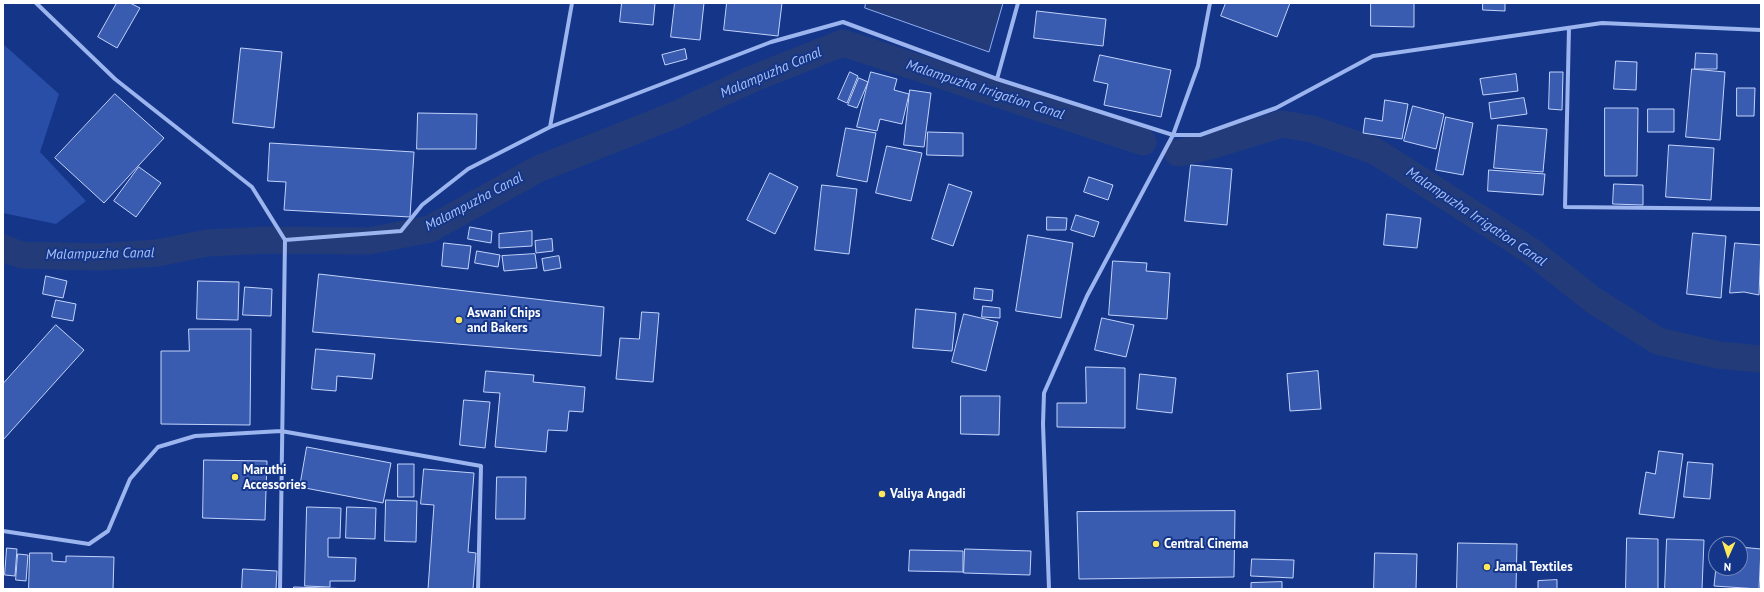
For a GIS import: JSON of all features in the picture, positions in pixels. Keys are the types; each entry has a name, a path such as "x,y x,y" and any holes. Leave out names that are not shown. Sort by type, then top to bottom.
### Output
{"street":[{"path":"36,3 115,79 252,187 285,240 281,431 280,589"},
{"path":"550,127 572,3"},
{"path":"997,79 1018,3"},
{"path":"1049,589 1043,424 1044,393 1087,296 1173,135 1198,66 1210,3"},
{"path":"285,240 401,231 422,205 468,169 550,127 771,42 843,22 997,79 1173,135 1200,135 1276,108 1373,56 1602,23 1761,30"},
{"path":"1570,28 1566,207 1761,209"},
{"path":"3,531 89,544 108,531 130,479 158,447 195,436 281,431 481,466 478,589"}],"shaded area":[{"path":"866,3 1003,3 989,52 865,8"},
{"path":"3,44 59,94 40,152 86,201 56,224 3,213"}],"building":[{"path":"117,3 130,3 140,8 117,48 98,37"},
{"path":"622,3 655,3 653,25 620,22"},
{"path":"675,3 704,3 700,40 671,37"},
{"path":"727,3 782,3 778,36 724,30"},
{"path":"1226,3 1290,3 1277,37 1221,16"},
{"path":"1371,3 1414,3 1414,27 1371,26"},
{"path":"1483,3 1505,3 1505,11 1483,10"},
{"path":"1037,11 1106,19 1103,46 1034,38"},
{"path":"241,48 282,52 274,128 233,123"},
{"path":"685,49 687,59 665,65 662,55"},
{"path":"1696,53 1717,54 1717,69 1695,69"},
{"path":"1100,55 1171,70 1161,117 1104,105 1108,84 1094,81"},
{"path":"1616,61 1637,62 1636,90 1614,89"},
{"path":"1692,69 1725,72 1720,140 1686,137"},
{"path":"850,72 858,76 847,103 838,99"},
{"path":"871,72 897,79 894,90 909,94 902,124 880,119 877,131 857,127"},
{"path":"1550,72 1563,72 1562,110 1549,109"},
{"path":"1516,74 1518,91 1483,95 1480,79"},
{"path":"859,78 868,82 857,108 848,105"},
{"path":"1737,88 1755,88 1754,116 1737,116"},
{"path":"910,90 931,93 924,147 904,145"},
{"path":"115,94 164,138 104,203 55,158"},
{"path":"1524,98 1527,114 1491,119 1489,103"},
{"path":"1385,100 1408,104 1402,139 1363,133 1365,118 1382,121"},
{"path":"1413,106 1444,114 1436,149 1404,141"},
{"path":"1605,108 1638,108 1637,176 1605,176"},
{"path":"1648,109 1674,109 1674,132 1648,132"},
{"path":"418,113 477,114 476,149 417,149"},
{"path":"1446,117 1473,123 1463,175 1436,170"},
{"path":"1498,125 1547,129 1543,172 1494,168"},
{"path":"846,128 876,133 867,182 837,176"},
{"path":"928,132 963,133 963,156 927,155"},
{"path":"270,143 414,152 410,217 284,210 286,182 268,181"},
{"path":"1669,145 1714,148 1711,200 1666,197"},
{"path":"887,146 922,153 911,201 876,193"},
{"path":"1191,165 1232,169 1227,225 1185,221"},
{"path":"139,167 161,183 136,217 114,201"},
{"path":"1489,170 1545,174 1543,195 1488,191"},
{"path":"770,173 798,187 775,234 747,220"},
{"path":"1089,177 1113,185 1108,200 1084,192"},
{"path":"949,184 972,192 953,246 932,239"},
{"path":"1614,184 1643,185 1643,205 1613,204"},
{"path":"822,185 857,189 849,254 815,250"},
{"path":"1387,214 1421,218 1417,248 1384,245"},
{"path":"1076,215 1099,222 1094,237 1071,230"},
{"path":"1047,217 1067,218 1066,230 1047,230"},
{"path":"470,227 492,231 491,243 468,239"},
{"path":"532,231 532,246 499,248 499,234"},
{"path":"1693,233 1726,236 1721,298 1687,294"},
{"path":"1028,235 1073,243 1061,318 1016,311"},
{"path":"552,239 553,251 536,253 535,241"},
{"path":"444,243 471,246 468,269 442,266"},
{"path":"1735,243 1761,245 1759,295 1744,292 1730,293"},
{"path":"477,251 500,255 498,267 475,263"},
{"path":"535,254 537,268 504,271 502,256"},
{"path":"559,256 561,268 544,271 542,259"},
{"path":"1113,261 1147,263 1146,271 1170,273 1167,319 1109,315"},
{"name":"Aswani Chips and Bakers","path":"319,274 604,307 601,356 313,332"},
{"path":"46,276 67,281 63,298 43,294"},
{"path":"198,281 239,282 238,320 197,319"},
{"path":"245,287 272,289 271,316 243,315"},
{"path":"975,288 993,290 992,301 974,299"},
{"path":"56,300 76,304 73,321 52,317"},
{"path":"983,306 1000,308 1000,318 982,317"},
{"path":"916,309 956,313 952,351 913,348"},
{"path":"642,312 659,313 653,382 616,379 620,338 639,339"},
{"path":"964,314 998,322 986,371 952,362"},
{"path":"1102,318 1134,325 1126,357 1095,350"},
{"path":"56,325 84,350 3,440 3,384"},
{"path":"189,329 251,329 250,425 161,424 161,351 189,351"},
{"path":"316,349 375,354 372,379 337,376 336,391 312,389"},
{"path":"1086,367 1125,368 1125,428 1057,427 1057,403 1086,403"},
{"path":"486,371 534,375 533,382 585,387 583,412 569,411 567,431 548,430 546,452 495,447 500,393 484,392"},
{"path":"1318,371 1321,409 1290,411 1287,374"},
{"path":"1140,374 1176,378 1172,413 1137,409"},
{"path":"961,396 1000,396 999,435 961,434"},
{"path":"464,400 490,402 485,448 460,445"},
{"path":"307,447 391,463 383,503 300,487"},
{"path":"1659,451 1683,454 1674,518 1639,514 1646,472 1655,474"},
{"name":"Maruthi Accessories","path":"204,460 267,461 265,520 203,518"},
{"path":"1688,462 1713,464 1710,499 1684,497"},
{"path":"398,464 414,464 414,497 398,497"},
{"path":"424,469 474,473 468,552 476,553 473,589 428,589 434,505 421,504"},
{"path":"497,477 526,477 525,519 496,519"},
{"path":"386,500 417,501 416,542 385,541"},
{"path":"307,507 341,508 340,538 328,538 328,557 356,558 355,581 330,581 330,587 305,586"},
{"path":"347,507 376,508 375,539 346,538"},
{"name":"Central Cinema","path":"1235,511 1234,577 1079,579 1077,512"},
{"path":"1627,538 1658,539 1658,589 1626,589"},
{"path":"1667,539 1704,540 1702,589 1665,589"},
{"name":"Jamal Textiles","path":"1458,543 1517,544 1516,589 1457,589"},
{"path":"7,548 17,549 15,576 5,575"},
{"path":"1748,548 1761,549 1759,589 1714,586 1715,576 1748,576"},
{"path":"965,549 1031,551 1030,575 964,573"},
{"path":"910,550 963,551 963,572 909,571"},
{"path":"30,553 52,553 52,561 66,562 66,556 114,557 113,589 29,589"},
{"path":"1375,553 1417,554 1416,589 1374,589"},
{"path":"18,554 28,555 26,581 16,580"},
{"path":"1252,559 1294,560 1293,578 1251,576"},
{"path":"243,569 277,571 276,589 242,589"},
{"path":"1557,580 1557,589 1538,589 1538,581"},
{"path":"1282,582 1282,589 1251,589 1251,583"},
{"path":"294,587 354,589 294,589"}],"waterway":[{"name":"Malampuzha Canal","path":"3,248 21,255 99,257 157,253 207,243 270,240 369,241 430,229 538,169 677,114 754,78 843,43 1143,142"},
{"name":"Malampuzha Irrigation Canal","path":"1178,153 1206,147 1282,124 1312,129 1375,151 1531,251 1593,300 1658,341 1718,355 1761,359"}],"place":[{"name":"Aswani Chips and Bakers","path":"459,320"},
{"name":"Maruthi Accessories","path":"235,477"},
{"name":"Valiya Angadi","path":"882,494"},
{"name":"Central Cinema","path":"1156,544"},
{"name":"Jamal Textiles","path":"1487,567"}]}
